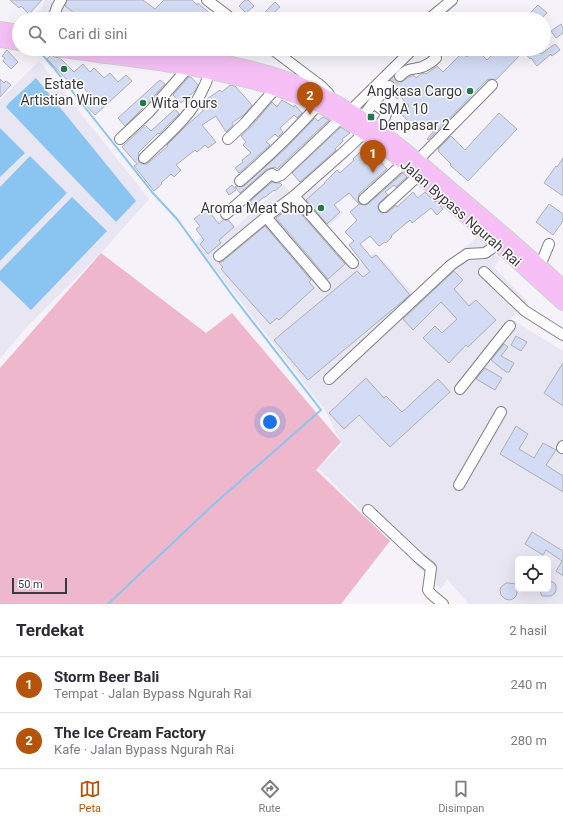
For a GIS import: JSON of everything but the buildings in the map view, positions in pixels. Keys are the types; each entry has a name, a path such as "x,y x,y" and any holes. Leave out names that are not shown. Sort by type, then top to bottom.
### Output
{"highway":[{"path":"0,29 12,31"},
{"path":"0,40 12,42"},
{"name":"Jalan Bypass Ngurah Rai","path":"105,56 188,68 249,80 324,102 351,115 377,129 418,160 563,285"},
{"name":"Jalan Bypass Ngurah Rai","path":"182,56 229,64 269,73 299,84 324,102"},
{"name":"Jalan Bypass Ngurah Rai","path":"351,115 364,133 420,176 563,303"}],"street":[{"path":"55,12 61,0"},
{"path":"207,0 223,12"},
{"path":"438,12 452,0"},
{"path":"240,180 259,165 324,102 328,93 281,56"},
{"path":"226,214 270,175 272,174 276,177 281,175 351,115 406,56"},
{"path":"400,76 406,70 427,65 436,58"},
{"path":"120,139 149,112 188,68"},
{"path":"144,158 180,123 190,111 203,91 210,72"},
{"path":"418,160 492,85"},
{"path":"351,115 374,103 389,86"},
{"path":"228,139 245,123 276,88"},
{"path":"374,103 386,114 377,129"},
{"path":"219,256 294,196 364,133"},
{"path":"364,199 404,163"},
{"path":"384,208 420,176"},
{"path":"294,196 353,263"},
{"path":"266,217 325,286"},
{"path":"329,379 451,265 467,254 485,253 498,244"},
{"path":"540,266 549,244"},
{"path":"484,272 525,311 563,335"},
{"path":"460,388 510,326"},
{"path":"459,485 501,412"},
{"path":"368,510 431,568 428,590 443,604"}],"shaded area":[{"path":"45,0 89,0 79,12 38,12 41,9"},
{"path":"39,61 149,199 101,253 25,329 0,359 0,100"},
{"path":"355,134 363,140 316,184 343,213 328,227 361,263 375,252 413,293 477,237 500,259 494,267 527,301 511,319 563,351 563,604 469,604 447,579 441,589 318,468 342,445 325,410 195,243 225,215 236,227 284,185 291,193"},
{"path":"101,253 206,333 232,313 341,442 316,470 390,541 341,604 0,604 0,368"}],"water":[{"path":"36,78 136,201 116,222 6,107"},
{"path":"0,128 25,153 0,177"},
{"path":"30,156 67,193 0,261 0,187"},
{"path":"72,197 107,231 31,310 0,280 0,271"}],"waterway":[{"path":"43,56 152,192 177,219 232,295 321,410 213,505 108,604"}],"tunnel":[{"path":"389,86 400,76"}],"place":[{"name":"Estate Artistian Wine","path":"64,69"},
{"name":"Angkasa Cargo","path":"470,91"},
{"name":"Wita Tours","path":"143,103"},
{"name":"The Ice Cream Factory","path":"310,115"},
{"name":"SMA 10 Denpasar 2","path":"371,117"},
{"name":"Storm Beer Bali","path":"373,173"},
{"name":"Aroma Meat Shop","path":"321,208"}]}
